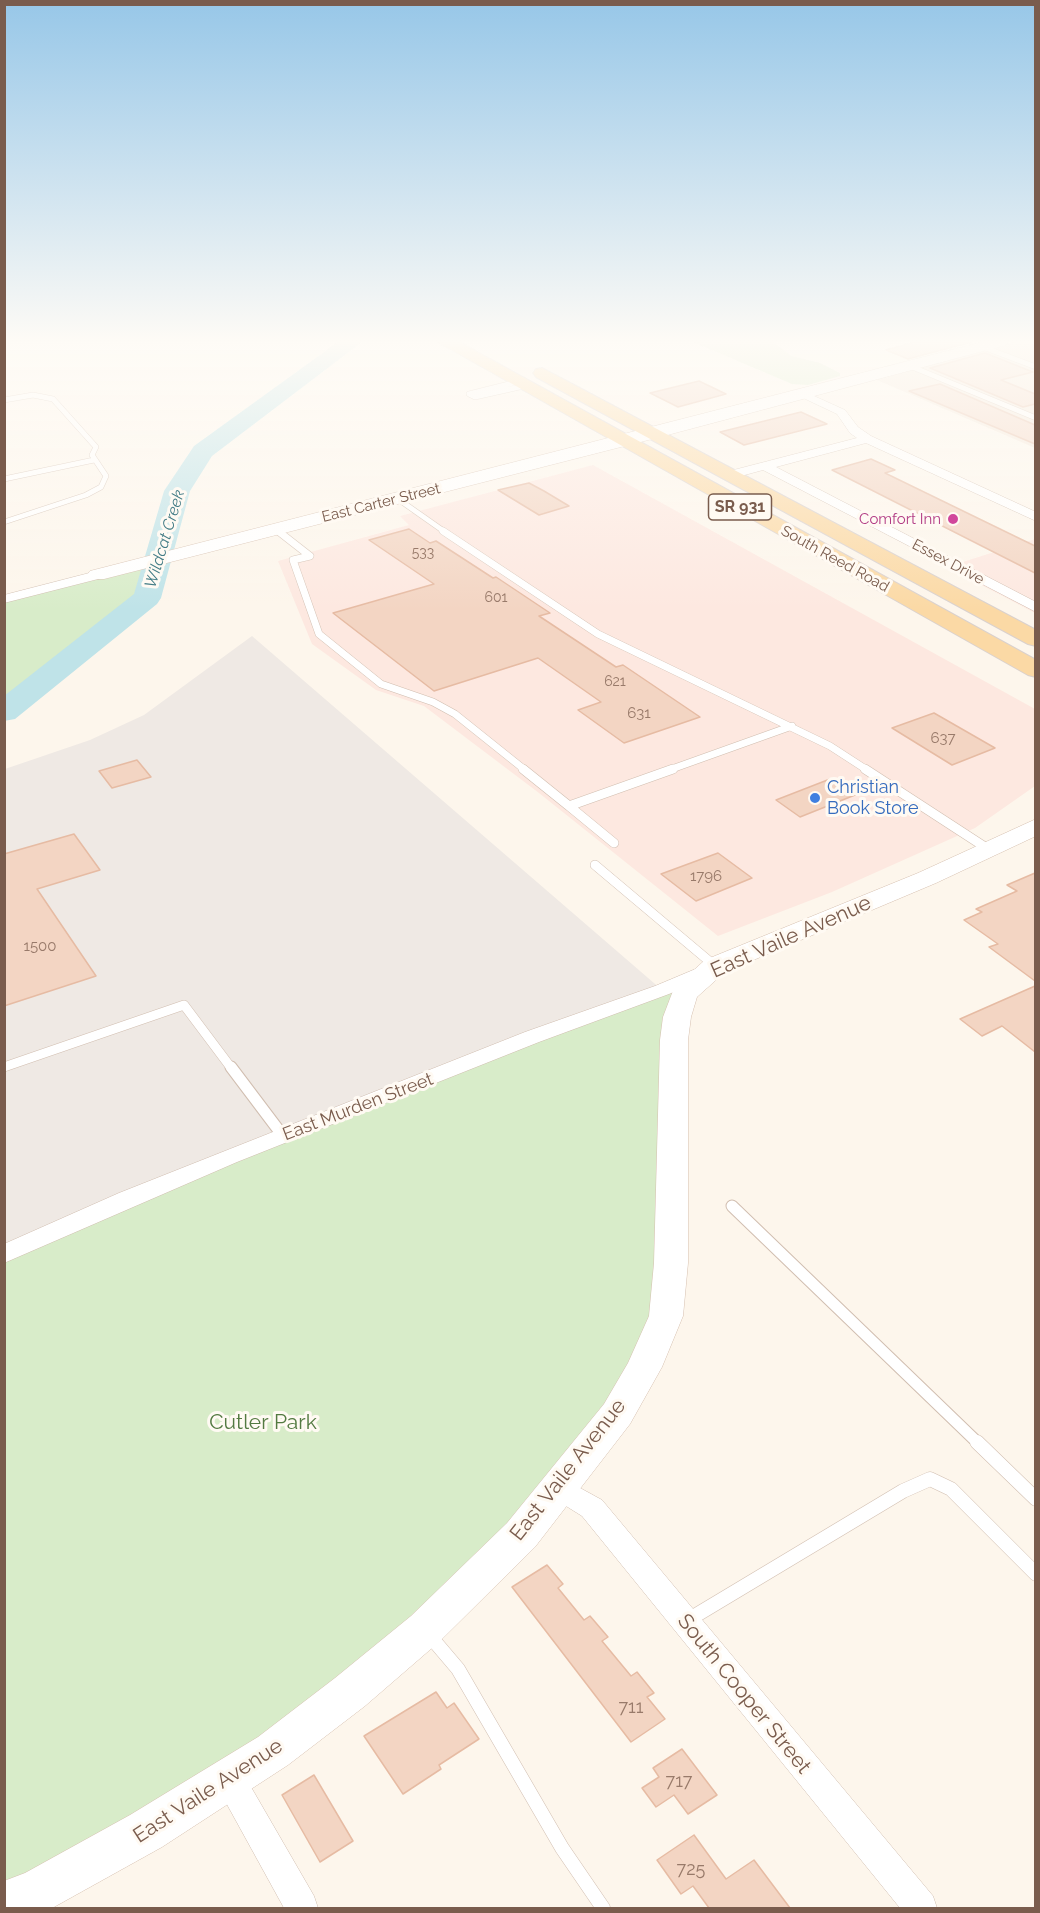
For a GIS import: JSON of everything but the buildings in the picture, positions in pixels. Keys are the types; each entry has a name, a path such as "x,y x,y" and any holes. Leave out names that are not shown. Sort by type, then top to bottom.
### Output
{"main road":[{"name":"South Reed Road","path":"607,431 1035,670"},
{"name":"South Reed Road","path":"650,431 1035,639"}],"street":[{"name":"East Carter Street","path":"4,598 661,431"},
{"path":"856,431 867,439 1035,517"},
{"path":"730,475 867,439"},
{"name":"Essex Drive","path":"765,466 1035,608"},
{"name":"East Vaile Avenue","path":"4,1904 38,1891 146,1832 273,1751 350,1692 425,1629 521,1534 617,1414 644,1366 666,1317 671,1263 673,1060 677,1017 684,994 715,966 927,878 1035,826"},
{"name":"East Murden Street","path":"4,1254 128,1199 532,1037 662,990 715,966"},
{"name":"South Cooper Street","path":"560,1488 592,1508 921,1908"},
{"path":"229,1779 302,1908"}],"lane":[{"path":"4,522 86,495 101,487 106,476 94,460 92,454 96,447 82,431"},
{"path":"4,479 94,460"},
{"path":"398,499 479,557 598,634 830,746 988,849"},
{"path":"276,529 310,556 293,560 319,634 381,684 433,702 455,714 614,843"},
{"path":"569,806 792,726"},
{"path":"595,865 715,966"},
{"path":"4,1067 184,1005 283,1137"},
{"path":"732,1206 1035,1499"},
{"path":"685,1622 903,1491 930,1479 951,1489 1035,1574"},
{"path":"425,1629 458,1669 562,1848 603,1908"}],"shaded area":[{"path":"996,431 1035,431 1035,448"},
{"path":"593,465 1035,709 1035,786 975,828 832,892 718,936 539,793 424,706 376,690 312,644 278,561 409,525 400,516"},
{"path":"1035,539 1035,613 947,567"},
{"path":"252,636 662,990 5,1254 5,769 90,740 144,715"}],"green space":[{"path":"159,559 147,598 5,712 5,599"},
{"name":"Cutler Park","path":"698,981 673,1091 644,1367 425,1629 5,1904 5,1254 127,1199"}],"waterway":[{"name":"Wildcat Creek","path":"4,712 147,598 177,491 203,451 230,431"}],"place":[{"name":"Comfort Inn","path":"953,519"},
{"name":"Christian Book Store","path":"815,798"}]}
